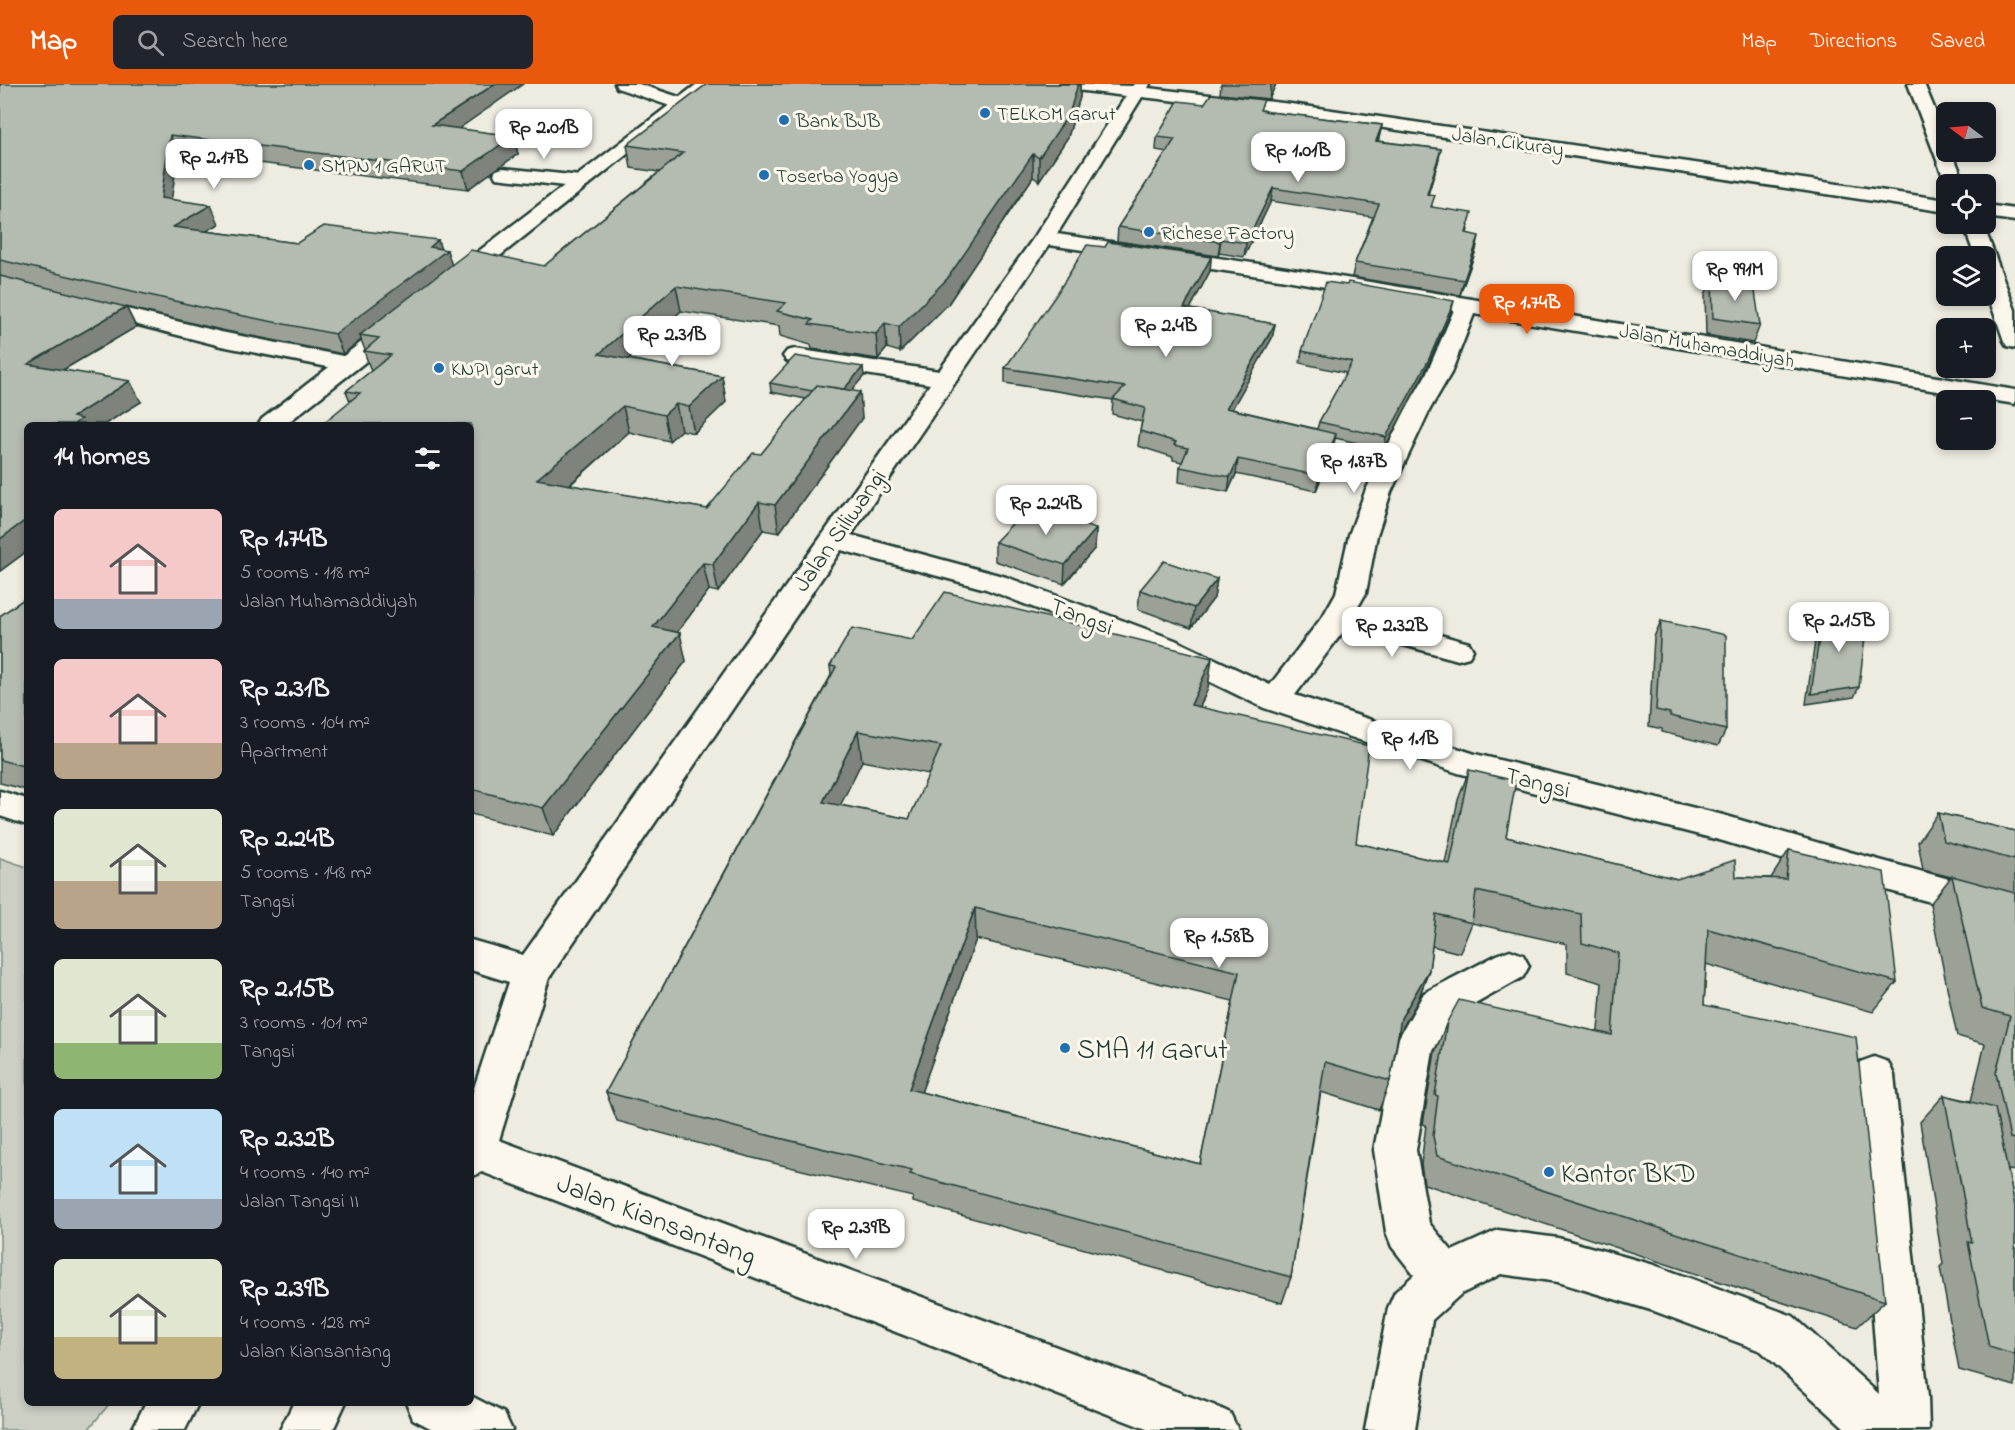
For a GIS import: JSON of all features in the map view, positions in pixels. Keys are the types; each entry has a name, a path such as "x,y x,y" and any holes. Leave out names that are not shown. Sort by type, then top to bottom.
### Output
{"street":[{"path":"618,84 632,84"},
{"path":"623,84 682,104"},
{"path":"441,292 707,84"},
{"name":"Jalan Cikuray","path":"1068,84 1139,88 1936,204"},
{"path":"1916,84 1952,174"},
{"name":"Jalan Siliwangi","path":"531,973 1044,238 1139,88"},
{"path":"1283,108 1293,92"},
{"path":"503,174 581,182"},
{"path":"1996,212 2015,215"},
{"name":"Jalan Muhamaddiyah","path":"1044,238 1286,274 2015,397"},
{"path":"0,284 220,339 348,364"},
{"path":"1996,288 2015,341"},
{"path":"1275,700 1338,617 1351,592 1363,535 1378,492 1418,409 1439,373 1467,305"},
{"path":"274,422 413,313"},
{"path":"795,356 945,379"},
{"name":"Tangsi","path":"833,539 996,583 1164,647 1275,700 1470,765 1723,828 2015,912"},
{"path":"1338,617 1458,650"},
{"path":"0,803 24,811"},
{"path":"474,956 531,973"},
{"path":"1445,1278 1408,1232 1395,1150 1413,1048 1438,1005 1510,966"},
{"name":"Jalan Kiansantang","path":"474,1150 531,973"},
{"path":"1874,1075 1904,1397 1904,1430"},
{"name":"Jalan Kiansantang","path":"474,1153 1213,1430"},
{"path":"1390,1430 1411,1308 1445,1278 1498,1251 1558,1260 1654,1288 1776,1333 1883,1430"},
{"path":"157,1430 172,1406"},
{"path":"305,1430 320,1406"},
{"path":"438,1406 487,1430"}],"shaded area":[{"path":"0,858 24,866 24,1406 108,1406 88,1430 0,1430"}],"building":[{"path":"0,84 495,84 432,125 513,136 463,171 170,135 161,198 211,205 173,227 297,243 324,226 438,240 430,247 447,250 335,334 213,310 0,260"},
{"path":"707,84 1078,84 1069,114 1039,158 1033,154 947,279 899,327 885,323 876,334 809,324 813,320 777,311 786,303 676,286 599,354 722,376 689,407 676,404 664,415 623,406 537,479 707,509 753,453 761,454 817,385 860,392 775,505 759,502 713,564 703,563 653,627 680,633 543,808 474,790 474,422 324,422 360,393 346,391 391,355 364,351 379,338 360,335 471,250 544,266 683,153 627,145"},
{"path":"1211,94 1264,100 1260,110 1269,112 1382,125 1376,141 1441,149 1427,194 1435,195 1431,207 1472,213 1466,233 1479,236 1464,280 1355,263 1379,204 1273,188 1246,243 1221,239 1220,242 1118,227 1175,139 1157,137 1178,101 1204,104"},
{"path":"1108,242 1211,257 1184,308 1275,324 1226,408 1336,434 1319,476 1238,459 1230,477 1180,467 1188,448 1174,445 1176,442 1140,431 1145,408 1113,399 1125,387 1005,368 1056,295 1087,245 1105,247"},
{"path":"0,276 126,307 28,364 130,381 73,417 81,419 77,422 24,422 24,521 0,539"},
{"path":"1712,278 1754,285 1760,325 1713,318"},
{"path":"1326,282 1347,285 1348,282 1454,301 1428,361 1386,437 1319,422 1352,362 1302,351"},
{"path":"795,356 863,367 844,389 817,385 812,391 770,383"},
{"path":"1028,507 1096,529 1065,565 995,542"},
{"path":"1164,561 1217,579 1194,608 1140,590"},
{"path":"945,592 1212,658 1191,705 1369,746 1356,843 1450,864 1469,770 1516,781 1506,837 1677,879 1735,860 1736,877 1786,879 1789,850 1884,872 1897,982 1708,929 1704,1005 1856,1037 1885,1301 1437,1156 1433,1136 1438,1096 1435,1095 1447,1022 1459,1000 1612,1035 1618,953 1582,943 1581,914 1476,891 1472,923 1436,914 1429,970 1401,1018 1390,1081 1325,1062 1291,1277 910,1174 912,1170 742,1129 606,1092 836,667 830,666 852,628 912,640","holes":["858,731 941,746 909,819 823,802","975,908 1239,972 1200,1164 909,1089"]},
{"path":"24,599 24,766 0,760 0,616"},
{"path":"1823,610 1867,621 1859,687 1811,694"},
{"path":"1661,621 1726,635 1726,730 1670,716 1670,713 1656,710"},
{"path":"1938,813 2015,831 2015,860 1944,841"},
{"path":"1952,876 2015,893 2015,1139 2010,1138 1996,1073 2010,1016 1982,1008"},
{"path":"1944,1095 1995,1108 2015,1206 2015,1355 1989,1347 1968,1242 1972,1243"}],"place":[{"name":"TELKOM Garut","path":"985,113"},
{"name":"Bank BJB","path":"784,120"},
{"name":"SMPN 1 GARUT","path":"309,165"},
{"name":"Toserba Yogya","path":"764,175"},
{"name":"Richese Factory","path":"1149,232"},
{"name":"KNPI garut","path":"439,368"},
{"name":"SMA 11 Garut","path":"1065,1048"},
{"name":"Kantor BKD","path":"1549,1172"}]}
